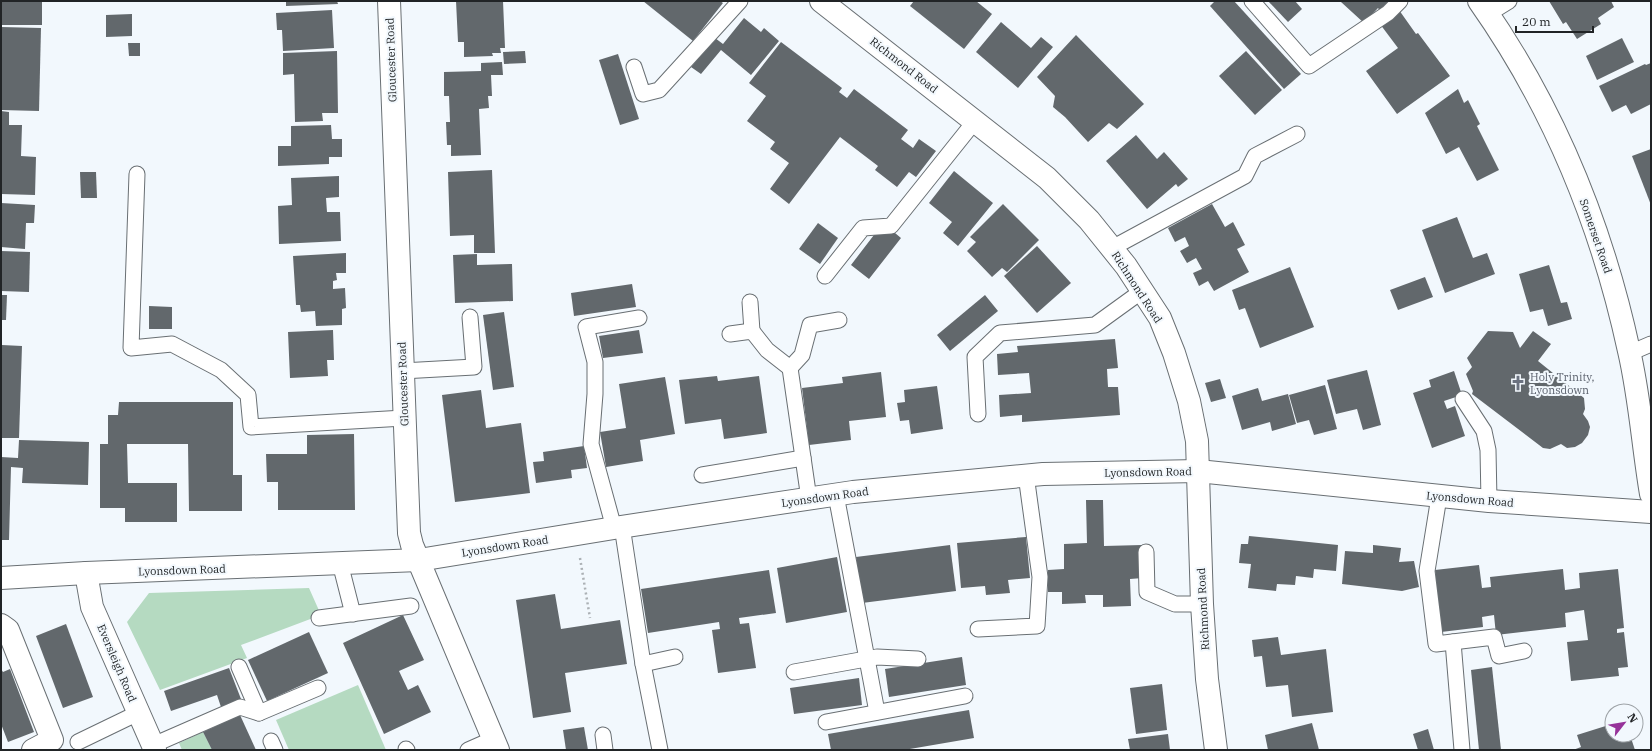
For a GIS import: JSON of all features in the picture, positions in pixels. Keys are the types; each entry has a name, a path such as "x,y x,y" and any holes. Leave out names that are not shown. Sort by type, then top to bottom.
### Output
{"street":[{"name":"Gloucester Road","path":"389,1 409,533 412,545 495,744"},
{"name":"Richmond Road","path":"821,1 1047,178 1089,220 1112,248 1160,318 1174,353 1189,401 1197,441 1202,604 1207,679 1216,750"},
{"name":"Somerset Road","path":"1483,8 1535,92 1566,153 1593,222 1616,294 1630,353 1651,494"},
{"name":"Lyonsdown Road","path":"1,578 86,573 419,560 618,527 836,495 1043,474 1198,471 1439,497 1651,512"},
{"name":"Eversleigh Road","path":"86,573 92,607 154,747"},
{"path":"1,625 8,630 52,740 33,750"}],"lane":[{"path":"634,67 643,94 659,90 740,1"},
{"path":"1252,1 1309,66 1388,13 1400,1"},
{"path":"1483,8 1509,1"},
{"path":"824,276 863,228 891,226 975,121"},
{"path":"1112,248 1245,176 1255,156 1297,134"},
{"path":"137,174 131,348 172,344 221,370 248,395 251,427 404,418"},
{"path":"978,414 975,357 1000,333 1095,325 1142,291"},
{"path":"750,302 752,331 767,350 790,368 809,499"},
{"path":"402,370 474,367 470,317"},
{"path":"639,318 586,327 595,362 595,394 591,444 618,527 660,750"},
{"path":"790,368 802,355 810,325 839,320"},
{"path":"730,334 752,331"},
{"path":"1630,353 1651,344"},
{"path":"1463,400 1484,432 1488,450 1489,501"},
{"path":"702,475 803,458"},
{"path":"978,629 1037,626 1040,577 1026,475"},
{"path":"836,495 877,712"},
{"path":"1439,497 1427,571 1436,644 1494,637 1499,656 1524,651"},
{"path":"1146,552 1147,592 1175,604 1202,604"},
{"path":"340,563 353,614"},
{"path":"319,618 411,606"},
{"path":"1453,642 1462,750"},
{"path":"643,664 675,657"},
{"path":"794,672 876,657 918,659"},
{"path":"239,667 259,714"},
{"path":"154,747 240,707 259,714 318,688"},
{"path":"826,722 964,696"},
{"path":"78,742 138,712"},
{"path":"468,750 495,744"}],"path":[{"path":"576,534 590,618"}],"green space":[{"path":"309,588 321,615 241,645 247,658 160,690 127,622 149,593"},
{"path":"358,685 386,750 289,750 276,720"},
{"path":"203,732 212,750 182,750 179,743"}],"building":[{"path":"1,1 42,1 42,25 1,25"},
{"path":"286,1 337,1 338,4 286,6"},
{"path":"456,1 503,1 505,48 500,48 501,53 492,53 493,56 464,57 464,42 458,42"},
{"path":"643,1 720,1 723,3 693,41"},
{"path":"914,1 976,1 992,14 964,49 910,6"},
{"path":"1215,1 1234,1 1301,74 1284,89 1210,6"},
{"path":"1268,1 1295,1 1302,9 1288,22"},
{"path":"1341,1 1391,1 1381,12 1378,8 1364,23"},
{"path":"1549,1 1611,1 1614,7 1598,18 1601,24 1577,39 1566,22 1563,24"},
{"path":"332,10 334,48 283,51 282,30 277,30 276,13"},
{"path":"1399,10 1416,34 1418,33 1450,76 1397,114 1366,71 1398,48 1380,24"},
{"path":"132,14 132,36 106,37 106,15"},
{"path":"744,18 761,32 764,28 779,41 751,75 721,50 701,74 691,67 715,38 723,44"},
{"path":"1001,22 1031,48 1041,37 1053,47 1018,88 976,52"},
{"path":"1,27 41,28 39,111 1,110"},
{"path":"1076,35 1144,104 1117,129 1109,123 1088,142 1065,117 1053,107 1055,96 1037,77"},
{"path":"1622,38 1634,62 1597,80 1586,56"},
{"path":"781,42 842,88 839,92 847,98 854,89 908,130 901,139 913,148 919,139 936,151 916,177 909,172 897,187 875,170 878,166 840,137 789,204 770,189 789,163 770,149 775,142 747,121 766,96 749,83"},
{"path":"128,43 140,43 140,56 129,56"},
{"path":"337,51 338,113 322,113 323,121 295,122 294,74 283,75 283,53"},
{"path":"525,51 526,63 504,64 503,52"},
{"path":"1246,51 1282,90 1255,115 1219,76"},
{"path":"618,54 639,119 620,125 599,60"},
{"path":"502,62 503,75 491,75 492,96 488,96 489,108 479,109 481,155 451,156 451,145 447,145 446,122 450,122 449,96 444,96 444,72 481,71 481,63"},
{"path":"1651,63 1651,104 1631,114 1626,105 1612,112 1599,86 1645,64"},
{"path":"1458,89 1464,103 1468,100 1480,124 1477,126 1499,170 1477,181 1459,147 1446,154 1425,113"},
{"path":"1,111 9,112 9,125 22,125 21,156 36,157 35,195 1,194"},
{"path":"331,125 332,139 342,139 342,157 329,157 329,164 278,166 278,146 291,146 291,126"},
{"path":"1136,135 1157,159 1164,152 1188,179 1178,187 1176,184 1147,209 1106,161"},
{"path":"1651,149 1651,205 1632,156"},
{"path":"492,170 495,253 474,253 474,235 450,236 448,172"},
{"path":"954,171 993,203 958,246 943,233 952,222 929,203"},
{"path":"80,172 96,172 97,198 81,198"},
{"path":"339,176 339,197 326,198 327,212 340,212 341,241 279,244 278,206 292,205 291,178"},
{"path":"1,203 35,205 34,223 26,223 25,249 1,247"},
{"path":"1003,204 1039,240 1007,272 1002,268 992,277 967,251 976,242 970,237"},
{"path":"1212,204 1225,227 1233,222 1245,245 1237,249 1249,272 1214,291 1208,281 1199,286 1193,273 1202,269 1196,258 1187,263 1180,251 1189,246 1185,237 1175,242 1168,228"},
{"path":"1457,217 1473,258 1487,253 1495,274 1445,293 1422,230"},
{"path":"818,223 838,238 820,264 799,249"},
{"path":"889,228 901,238 869,279 851,265 877,231 883,235"},
{"path":"1037,246 1071,283 1037,313 1004,276"},
{"path":"1,251 30,252 29,292 1,291"},
{"path":"346,253 346,273 336,273 337,280 333,281 333,289 345,288 346,308 342,309 342,325 316,326 315,311 301,312 300,305 296,305 293,256"},
{"path":"477,254 477,265 512,264 513,301 455,303 453,255"},
{"path":"1549,265 1561,303 1567,302 1572,319 1548,326 1543,309 1530,312 1519,274"},
{"path":"1290,267 1314,327 1260,348 1245,308 1239,310 1232,290"},
{"path":"1425,277 1433,297 1398,310 1390,290"},
{"path":"632,284 636,307 574,316 571,293"},
{"path":"1,295 7,295 6,320 1,320"},
{"path":"985,295 998,311 950,351 937,335"},
{"path":"149,306 172,307 172,329 149,329"},
{"path":"504,312 514,387 493,390 483,315"},
{"path":"333,330 334,360 327,360 328,376 290,378 288,332"},
{"path":"639,330 643,353 603,358 599,336"},
{"name":"Holy Trinity, Lyonsdown","path":"1488,331 1513,332 1520,348 1533,331 1551,344 1538,361 1584,398 1585,409 1583,414 1590,427 1588,435 1582,443 1575,447 1567,448 1561,444 1550,449 1543,448 1472,394 1473,391 1466,374 1472,367 1467,358"},
{"path":"1115,339 1118,368 1107,369 1108,387 1118,387 1120,415 1022,422 1022,415 1000,417 999,395 1031,393 1029,373 998,375 997,354 1018,352 1017,346"},
{"path":"2,345 22,346 19,438 1,438"},
{"path":"1367,370 1381,425 1363,430 1357,409 1336,414 1327,380"},
{"path":"1454,371 1462,395 1444,401 1447,409 1455,406 1465,436 1432,448 1413,393 1431,387 1429,380"},
{"path":"881,372 886,417 849,421 851,440 809,445 802,388 843,383 842,377"},
{"path":"717,376 718,381 759,376 767,433 724,439 721,419 685,424 679,380"},
{"path":"665,377 675,434 640,440 643,461 606,467 600,432 626,428 619,384"},
{"path":"1220,379 1226,398 1211,402 1205,383"},
{"path":"1325,385 1337,429 1314,435 1309,420 1297,423 1289,395"},
{"path":"937,386 943,429 911,434 909,420 900,421 897,403 905,402 904,390"},
{"path":"1258,388 1262,401 1288,394 1296,424 1272,431 1270,422 1242,430 1232,396"},
{"path":"481,390 486,428 521,423 530,493 455,502 442,395"},
{"path":"119,402 233,402 233,475 242,475 242,511 189,511 188,444 127,444 128,483 177,483 177,522 125,522 125,508 100,508 100,444 108,444 108,415 118,415"},
{"path":"354,434 355,510 278,510 278,482 267,482 266,454 307,454 307,435"},
{"path":"19,440 89,442 88,485 22,483 23,468 11,467 9,540 1,540 1,457 18,458"},
{"path":"584,446 587,468 571,470 572,478 536,483 533,462 544,461 543,452"},
{"path":"1086,500 1103,500 1104,546 1142,545 1143,578 1130,579 1131,606 1103,607 1103,595 1085,595 1086,603 1062,604 1062,592 1048,592 1048,570 1064,569 1064,544 1087,543"},
{"path":"1249,536 1338,545 1336,571 1314,569 1313,578 1296,576 1295,585 1277,584 1276,591 1248,588 1251,564 1239,563 1241,544 1248,544"},
{"path":"1026,537 1030,578 1008,580 1010,593 986,595 985,586 961,588 957,543"},
{"path":"950,545 956,591 862,603 856,557"},
{"path":"1373,545 1401,548 1399,562 1414,561 1419,587 1402,591 1342,584 1345,551 1373,553"},
{"path":"837,557 847,612 786,623 777,568"},
{"path":"1479,565 1482,588 1491,587 1490,577 1563,569 1565,590 1580,588 1579,573 1618,569 1624,628 1617,629 1617,633 1624,632 1628,667 1618,668 1619,676 1571,681 1567,642 1588,640 1584,610 1565,613 1566,627 1496,635 1494,615 1482,617 1483,627 1441,632 1435,570"},
{"path":"769,570 776,613 739,618 740,624 749,623 756,668 718,673 712,630 720,629 719,622 648,633 641,589"},
{"path":"555,594 561,629 620,620 627,664 565,673 571,712 533,718 516,600"},
{"path":"403,615 424,660 399,671 408,690 418,685 431,712 384,734 343,643"},
{"path":"66,624 93,697 63,708 36,636"},
{"path":"309,632 328,673 267,701 248,660"},
{"path":"1278,637 1281,655 1326,649 1333,712 1292,717 1288,685 1266,687 1262,656 1254,657 1252,640"},
{"path":"962,657 966,685 889,697 885,669"},
{"path":"1492,667 1501,750 1479,750 1471,670"},
{"path":"229,668 241,699 221,707 217,695 171,711 164,691"},
{"path":"1,669 3,672 10,669 34,732 8,742 1,724"},
{"path":"859,678 862,705 794,714 790,688"},
{"path":"1162,684 1167,730 1136,734 1130,688"},
{"path":"969,710 974,738 904,750 831,750 828,734"},
{"path":"240,715 256,750 212,750 203,732"},
{"path":"1312,723 1319,750 1268,750 1265,735"},
{"path":"584,727 588,750 566,750 563,730"},
{"path":"1604,727 1604,743 1633,743 1635,750 1573,750 1581,747 1577,735"},
{"path":"1428,729 1434,750 1418,750 1413,734"},
{"path":"1168,734 1170,750 1130,750 1128,739"}],"place":[{"name":"Holy Trinity, Lyonsdown","path":"1518,383"}]}
